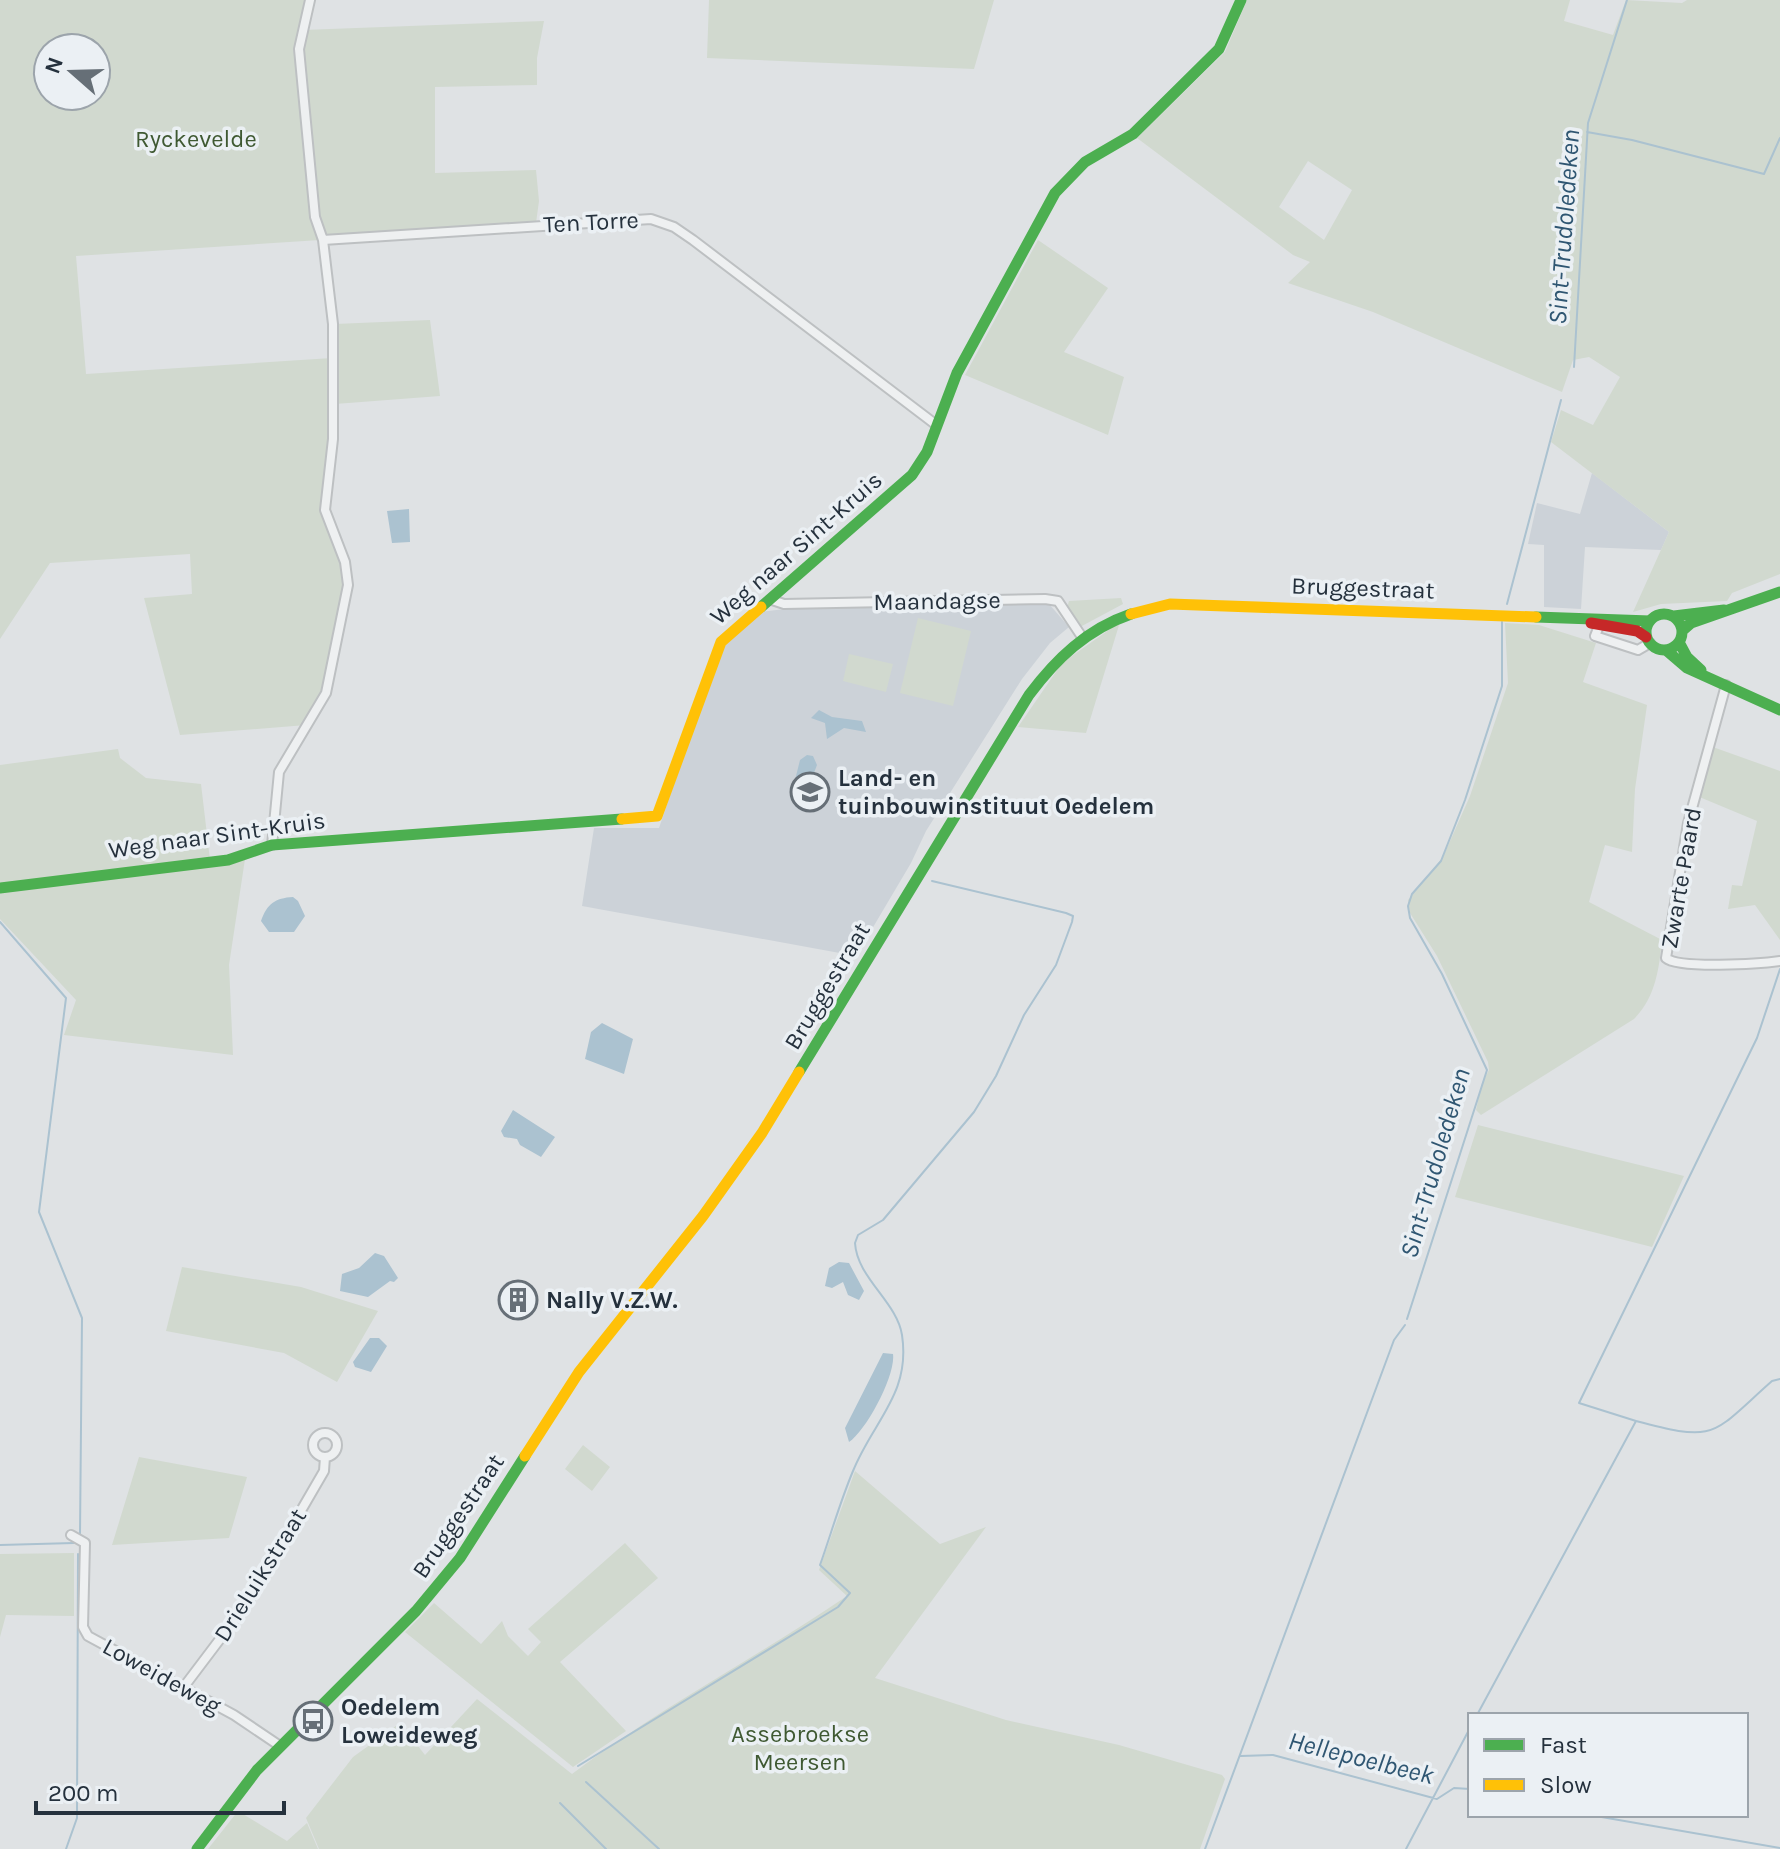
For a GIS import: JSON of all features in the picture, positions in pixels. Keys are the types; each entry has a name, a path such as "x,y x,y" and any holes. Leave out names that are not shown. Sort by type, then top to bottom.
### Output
{"main road":[{"name":"Weg naar Sint-Kruis","path":"0,888 228,860 272,845 657,816 721,642 741,621 772,600 783,586 912,475 927,452 935,424 957,373 1055,193 1085,162 1133,134 1219,49 1241,0"},
{"path":"1666,650 1691,623 1780,592"},
{"name":"Bruggestraat","path":"197,1849 280,1746 416,1611 460,1558 593,1351 703,1216 762,1133 1029,695 1057,659 1082,637 1112,620 1146,608 1195,603 1584,620 1637,631 1648,640"},
{"path":"1732,610 1705,610 1674,616 1662,614 1650,621 1648,640 1687,668 1780,710"},
{"path":"1674,616 1681,636 1703,674"},
{"name":"Bruggestraat","path":"1601,622 1650,621"}],"street":[{"path":"272,845 279,772 326,693 347,598 345,562 325,510 333,439 334,352 323,240 315,217 299,49 310,0"},
{"name":"Ten Torre","path":"323,240 541,225 660,221 693,240 935,424"},
{"name":"Maandagse","path":"772,600 784,604 1045,599 1058,601 1082,637"},
{"name":"Zwarte Paard","path":"1726,685 1680,860 1666,958 1678,963 1740,966 1780,961"},
{"name":"Drieluikstraat","path":"183,1688 248,1602 324,1471 325,1457"},
{"name":"Loweideweg","path":"71,1535 85,1543 83,1627 88,1636 234,1715 280,1746"}],"shaded area":[{"path":"1592,473 1669,532 1661,550 1585,547 1581,609 1544,607 1544,545 1528,544 1537,503 1580,514"},
{"name":"Land- en tuinbouwinstituut Oedelem","path":"1049,604 1069,627 1050,643 1022,679 926,831 911,863 856,956 582,906 594,828 659,828 720,649 760,612 818,605"}],"green space":[{"name":"Ryckevelde","path":"0,0 308,0 297,44 320,240 76,256 86,374 332,358 330,438 322,501 346,577 324,692 306,725 180,735 144,598 192,594 190,554 50,563 0,639"},
{"path":"709,0 994,0 974,69 707,58"},
{"path":"1247,0 1570,0 1564,21 1613,35 1626,0 1682,3 1687,0 1780,0 1780,574 1732,593 1727,601 1661,604 1633,612 1669,532 1551,442 1561,410 1593,425 1620,377 1589,357 1573,360 1562,392 1373,312 1288,283 1310,262 1293,255 1137,138 1225,52","holes":["1308,161 1352,190 1324,240 1279,207"]},
{"path":"544,21 537,58 537,85 435,87 435,173 536,170 539,201 536,223 328,236 318,226 301,45 303,30"},
{"path":"1038,240 1108,288 1064,352 1124,377 1108,435 965,375"},
{"path":"430,320 440,396 335,404 335,324"},
{"path":"1121,598 1123,604 1080,627 1067,608 1069,601"},
{"path":"918,618 971,631 953,706 900,693"},
{"path":"1120,622 1086,733 1018,727 1062,663"},
{"path":"1505,623 1539,625 1596,643 1583,682 1647,705 1635,789 1632,852 1605,845 1589,902 1662,940 1652,992 1634,1019 1481,1115 1476,1110 1482,1083 1489,1070 1488,1062 1437,956 1410,913 1408,900 1443,857 1470,796 1508,683"},
{"path":"849,654 893,664 886,692 843,681"},
{"path":"1710,746 1780,771 1780,940 1755,905 1728,909 1732,885 1742,886 1757,821 1697,796"},
{"path":"118,749 120,758 146,778 201,784 210,860 245,859 229,965 233,1055 64,1035 76,1000 0,919 0,765"},
{"path":"1478,1125 1684,1176 1652,1247 1455,1197"},
{"path":"182,1267 301,1287 378,1311 337,1382 284,1353 166,1331"},
{"path":"583,1445 610,1467 592,1491 565,1469"},
{"path":"139,1457 247,1477 229,1538 112,1545"},
{"name":"Assebroekse Meersen","path":"855,1471 940,1544 986,1527 875,1678 1006,1720 1119,1745 1222,1775 1225,1779 1200,1849 319,1849 306,1818 353,1757 400,1723 425,1755 477,1699 572,1774 639,1727 847,1596 819,1570"},
{"path":"625,1543 658,1578 560,1662 626,1731 573,1767 405,1632 434,1603 481,1644 502,1621 508,1636 528,1656 541,1642 528,1629"},
{"path":"74,1553 74,1616 6,1615 0,1637 0,1554"},
{"path":"238,1811 287,1841 307,1823 318,1849 208,1849"}],"water":[{"path":"409,509 410,542 392,543 387,511"},
{"path":"819,710 832,717 862,721 866,732 844,728 827,739 825,723 811,718"},
{"path":"807,755 813,756 817,765 809,786 820,802 818,805 803,804 791,796 800,760"},
{"path":"293,897 305,916 294,932 269,932 261,921 266,910 272,903"},
{"path":"602,1023 633,1039 624,1074 585,1059 591,1032"},
{"path":"513,1110 555,1137 541,1157 520,1145 517,1139 504,1137 501,1131"},
{"path":"375,1253 384,1256 398,1278 368,1297 340,1291 342,1274 359,1268"},
{"path":"839,1262 849,1263 864,1291 859,1300 848,1295 843,1282 832,1288 825,1286 829,1268"},
{"path":"370,1338 379,1338 387,1346 371,1372 355,1367 353,1362"},
{"path":"883,1353 893,1354 890,1375 863,1427 849,1442 845,1428"}],"waterway":[{"name":"Sint-Trudoledeken","path":"1574,367 1588,123 1627,0"},
{"path":"1587,132 1632,140 1764,174 1780,138"},
{"name":"Sint-Trudoledeken","path":"1507,604 1561,400"},
{"name":"Sint-Trudoledeken","path":"1407,1319 1487,1070 1442,974 1410,918 1408,906 1412,894 1441,861 1465,800 1502,686 1502,622"},
{"path":"578,1766 838,1607 850,1593 820,1565 853,1471 896,1391 903,1356 899,1323 862,1268 855,1243 858,1235 883,1220 974,1112 996,1076 1024,1015 1056,965 1073,916 932,881"},
{"name":"Sint-Trudoledeken","path":"0,922 66,998 39,1212 82,1318 80,1535"},
{"path":"1636,1421 1579,1403 1757,1038 1780,969"},
{"name":"Sint-Trudoledeken","path":"1205,1849 1394,1340 1405,1325"},
{"path":"1478,1713 1636,1421 1683,1432 1712,1430 1737,1413 1772,1381 1780,1379"},
{"path":"0,1545 74,1543"},
{"name":"Sint-Trudoledeken","path":"66,1849 77,1818 78,1554"},
{"path":"1406,1849 1468,1732"},
{"name":"Hellepoelbeek","path":"1241,1756 1273,1755 1437,1799 1454,1788 1468,1789"},
{"path":"586,1782 659,1849"},
{"path":"560,1803 606,1849"},
{"name":"Hellepoelbeek","path":"1602,1817 1780,1848"}],"traffic: fast":[{"path":"761,607 912,475 927,452 957,373 1055,193 1085,162 1133,134 1219,49 1241,0"},
{"path":"1683,630 1691,623 1780,592"},
{"path":"1674,616 1724,610"},
{"path":"799,1072 1029,695 1050,669 1074,647 1100,628 1131,614"},
{"path":"1664,614 1677,619 1682,632 1677,645 1664,650 1651,645 1646,632 1651,619 1664,614"},
{"path":"1536,617 1650,621"},
{"path":"1679,642 1687,657 1701,670"},
{"path":"1666,650 1687,668 1780,710"},
{"path":"0,888 228,860 272,845 622,819"},
{"path":"197,1849 257,1770 416,1611 460,1558 525,1456"}],"traffic: slow":[{"path":"1131,614 1170,604 1536,617"},
{"path":"622,819 657,816 721,642 761,607"},
{"path":"525,1456 579,1372 703,1216 762,1133 799,1072"}],"traffic: jam":[{"path":"1591,623 1637,631 1646,637"}],"place":[{"name":"Land- en tuinbouwinstituut Oedelem","path":"810,792"},
{"name":"Nally V.Z.W.","path":"518,1300"},
{"name":"Oedelem Loweideweg","path":"313,1721"}]}
